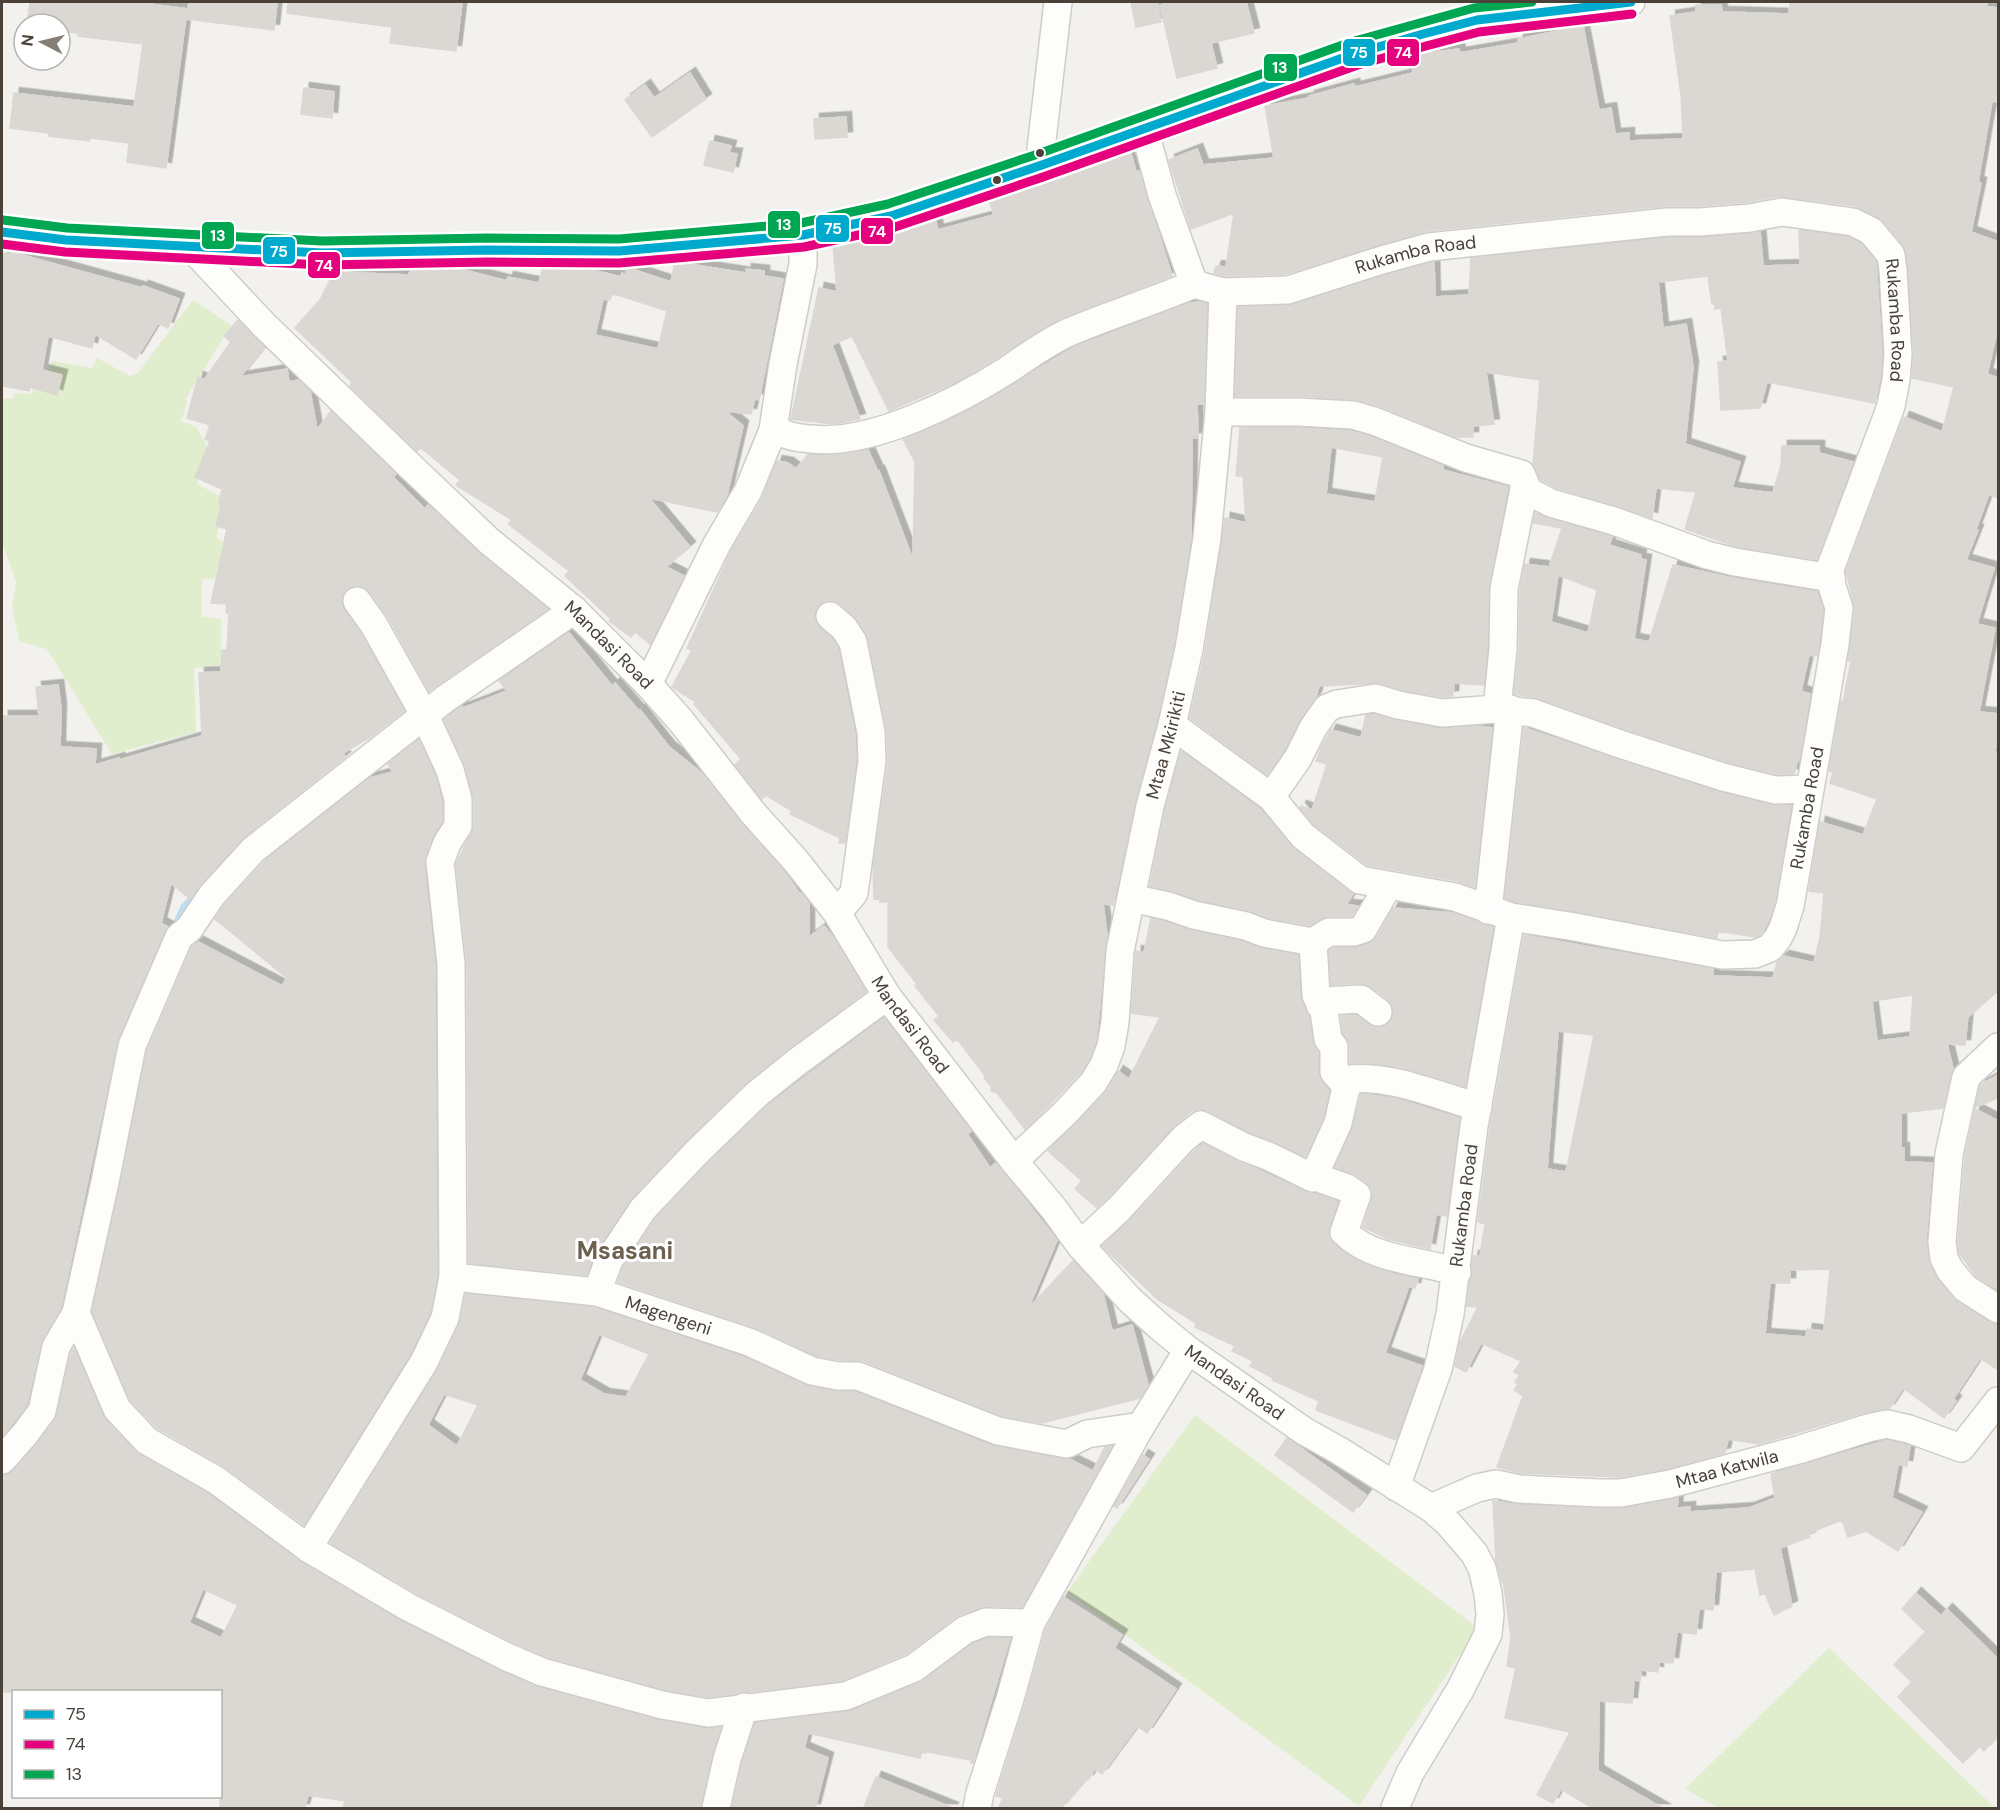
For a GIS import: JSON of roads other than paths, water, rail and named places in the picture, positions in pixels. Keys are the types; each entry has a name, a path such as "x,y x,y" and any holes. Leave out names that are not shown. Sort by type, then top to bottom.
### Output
{"street":[{"path":"1039,166 1058,2"},
{"path":"2,232 66,240 321,253 488,250 619,251 803,235 891,216 1354,54 1423,34 1477,20 1632,2"},
{"path":"773,430 777,428 781,433 799,438 824,441 865,435 954,401 1067,333 1194,284 1162,195 1144,128"},
{"name":"Rukamba Road","path":"1172,726 1271,797 1303,836 1360,880 1455,897 1499,914 1722,955 1755,954 1770,948 1783,928 1790,906 1838,620 1838,601 1831,578 1832,562 1888,417 1896,380 1898,354 1891,255 1871,231 1853,222 1782,212 1730,219 1667,222 1429,247 1288,290 1223,292 1194,284"},
{"path":"648,684 717,544 748,491 773,430 783,364 803,264 803,235"},
{"name":"Mandasi Road","path":"190,246 264,326 489,541 574,609 681,721 753,813 796,861 837,913 887,996 1014,1161 1080,1245 1130,1300 1188,1350 1304,1431 1431,1508 1474,1553 1482,1568 1489,1603 1488,1634 1460,1690 1410,1773 1395,1809"},
{"name":"Mtaa Mkirikiti","path":"1014,1161 1093,1083 1104,1065 1111,1046 1120,951 1150,807 1172,726 1189,649 1208,538 1219,412 1223,292"},
{"path":"1219,412 1333,413 1362,417 1466,458 1521,474 1525,483 1504,589 1504,709 1499,914"},
{"path":"1524,489 1551,503 1614,521 1707,555 1831,578"},
{"path":"308,1548 424,1362 444,1318 450,1299 453,1276 450,964 440,862 447,843 458,826 458,799 450,770 425,716 374,625 357,601"},
{"path":"2,1461 42,1411 56,1347 76,1313 132,1046 179,937 189,929 212,894 253,850 445,699 574,609"},
{"path":"830,616 844,628 853,642 871,732 872,761 854,893 837,913"},
{"path":"1271,797 1298,758 1317,721 1327,708 1337,704 1375,698 1398,705 1442,713 1504,709 1533,713 1732,780 1776,790 1809,789"},
{"path":"1131,898 1168,906 1221,922 1246,926 1264,933 1313,942 1329,932 1354,932 1363,929 1388,886"},
{"name":"Rukamba Road","path":"1396,1487 1438,1369 1450,1314 1457,1272 1466,1180 1478,1107 1499,914"},
{"path":"1313,942 1316,995 1324,1011 1328,1039 1334,1047 1334,1072 1347,1087"},
{"path":"597,1292 609,1260 643,1209 689,1160 757,1094 887,996"},
{"path":"1320,1005 1323,1001 1360,999 1378,1012"},
{"path":"1998,1047 1966,1077 1949,1154 1942,1242 1944,1258 1950,1270 1965,1288 1998,1309"},
{"path":"1080,1245 1119,1209 1184,1137 1201,1125 1244,1148 1268,1156 1313,1178 1338,1123 1348,1079 1374,1078 1478,1107"},
{"path":"1324,1180 1347,1188 1358,1196 1344,1232 1349,1237 1380,1254 1457,1272"},
{"name":"Magengeni","path":"453,1276 597,1292 749,1342 812,1371 838,1376 858,1376 998,1431 1067,1444 1087,1434 1141,1426"},
{"path":"76,1313 117,1409 147,1441 216,1480 308,1548 408,1607 507,1657 542,1671 672,1707 708,1713 846,1696 914,1668 965,1630 986,1622 1031,1623"},
{"path":"977,1809 1031,1623 1141,1426 1188,1350"},
{"name":"Mtaa Katwila","path":"1431,1508 1477,1488 1496,1485 1519,1489 1621,1493 1670,1484 1887,1424 1910,1429 1961,1448 1998,1401"},
{"path":"716,1809 727,1759 744,1707"}],"waterway":[{"path":"174,929 184,907 200,891"}],"district":[{"name":"Msasani","path":"625,1251"}]}
